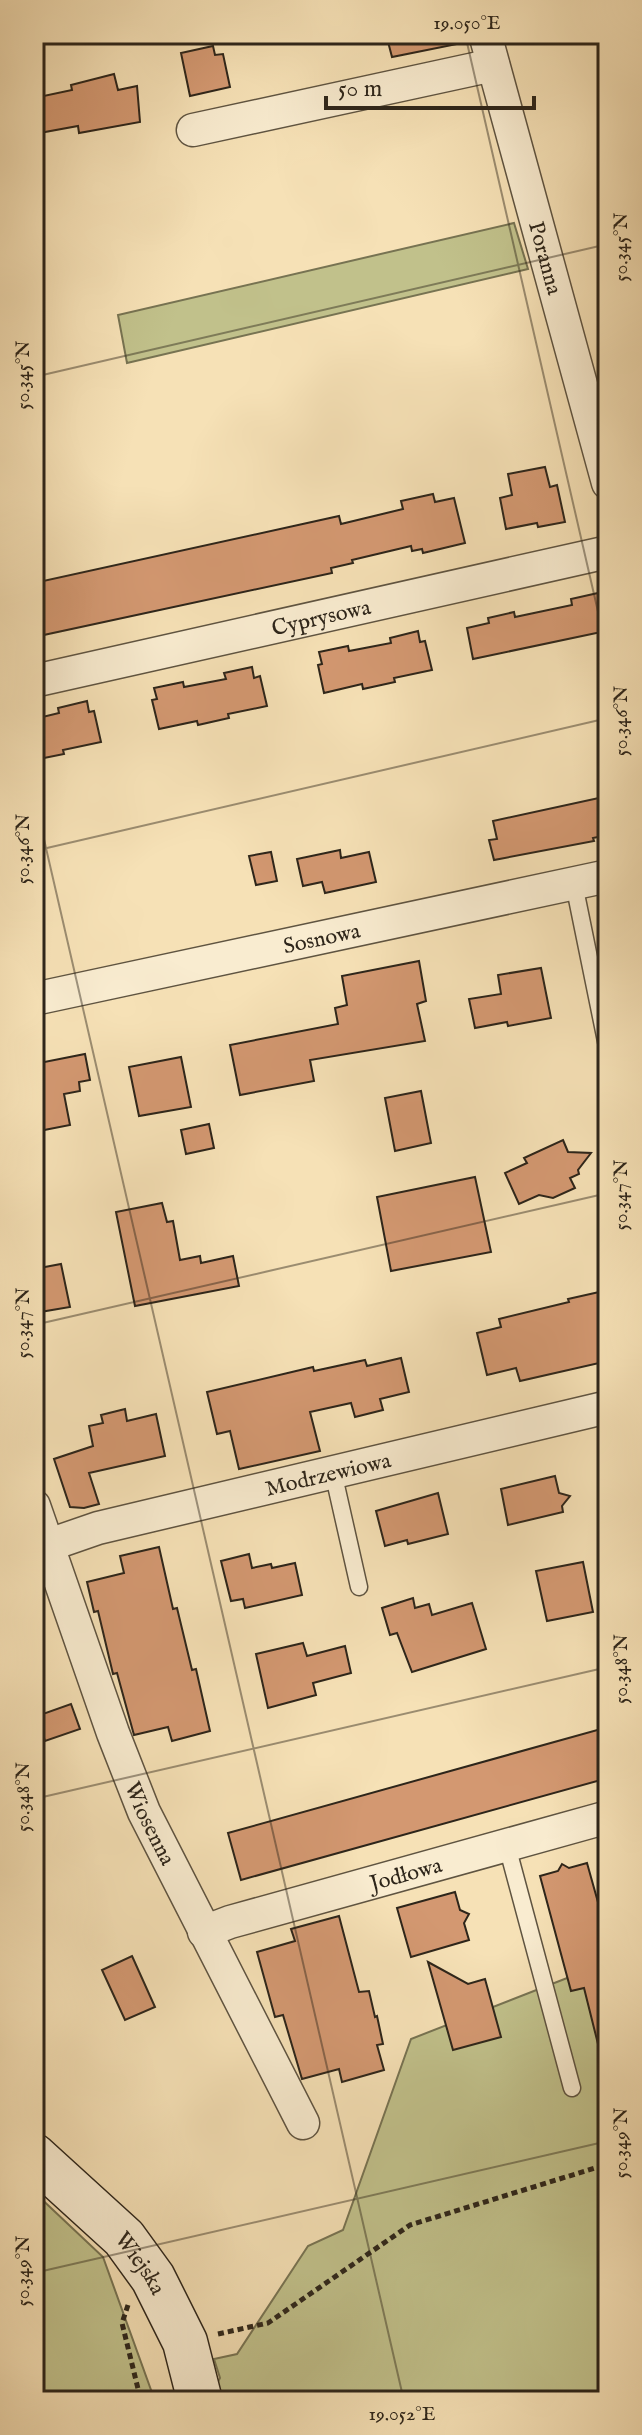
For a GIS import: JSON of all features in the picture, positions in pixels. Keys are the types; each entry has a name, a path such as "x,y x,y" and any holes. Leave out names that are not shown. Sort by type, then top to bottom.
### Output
{"street":[{"name":"Poranna","path":"485,34 608,483"},
{"path":"193,130 493,65"},
{"name":"Cyprysowa","path":"34,681 608,552"},
{"name":"Sosnowa","path":"34,999 608,876"},
{"name":"Modrzewiowa","path":"49,1545 98,1528 607,1411"},
{"name":"Wiosenna","path":"34,1506 108,1719 144,1812 303,2123"},
{"name":"Jodłowa","path":"204,1932 230,1922 608,1817"},
{"name":"Wiejska","path":"34,2156 124,2238 153,2278 185,2342 200,2401"}],"lane":[{"path":"574,884 608,1051"},
{"path":"333,1472 359,1587"},
{"path":"507,1846 572,2088"}],"path":[{"path":"185,2342 268,2323 410,2225 608,2164"},
{"path":"141,2401 122,2323 130,2298 153,2278"}],"green space":[{"path":"514,223 528,269 127,363 118,315"},
{"path":"608,1962 608,2401 208,2401 220,2378 214,2359 237,2354 308,2246 343,2230 411,2039"},
{"path":"34,2192 103,2257 155,2401 34,2401"}],"building":[{"path":"386,34 461,34 462,43 392,57"},
{"path":"213,46 215,55 223,54 230,87 190,96 181,53"},
{"path":"114,74 118,90 137,86 140,122 79,133 78,126 34,134 34,98 72,90 71,85"},
{"path":"545,467 550,487 557,485 565,522 506,529 500,498 512,495 508,474"},
{"path":"433,494 435,502 454,498 465,543 423,553 422,549 412,551 411,546 352,560 353,563 331,568 332,573 39,636 38,632 34,632 34,583 339,516 341,524 403,509 401,501"},
{"path":"598,593 606,631 473,659 467,628 489,623 488,618 514,612 515,617 572,605 571,599"},
{"path":"418,631 420,642 425,641 432,670 363,689 362,684 324,693 318,665 322,664 319,652 348,646 349,651 391,643 390,638"},
{"path":"252,667 254,678 260,676 267,706 228,714 229,718 198,725 197,721 159,729 152,700 157,699 154,688 183,682 184,687 226,679 224,673"},
{"path":"87,701 89,712 94,711 101,742 34,760 34,719 59,713 58,708"},
{"path":"608,796 608,835 593,838 594,841 494,860 489,840 497,839 493,821"},
{"path":"340,850 341,858 369,852 376,882 325,893 322,882 303,886 297,859"},
{"path":"271,852 277,881 256,885 249,856"},
{"path":"419,961 426,1001 417,1004 425,1041 310,1060 314,1081 240,1095 230,1045 338,1024 335,1008 347,1005 342,976"},
{"path":"541,968 551,1018 475,1028 469,999 501,994 498,975"},
{"path":"85,1054 90,1080 79,1082 80,1091 64,1094 70,1125 34,1132 34,1064"},
{"path":"181,1057 191,1107 139,1116 129,1067"},
{"path":"421,1091 431,1143 395,1151 385,1098"},
{"path":"209,1124 214,1148 186,1154 181,1130"},
{"path":"563,1140 568,1152 591,1153 578,1170 579,1174 570,1178 575,1188 553,1198 539,1195 519,1204 505,1173 527,1163 524,1158"},
{"path":"475,1177 491,1252 391,1271 377,1197"},
{"path":"162,1203 167,1222 173,1221 180,1260 200,1256 201,1263 233,1256 239,1286 135,1306 116,1212"},
{"path":"61,1264 70,1307 40,1312 34,1269"},
{"path":"608,1290 608,1361 520,1381 516,1368 487,1375 477,1333 501,1327 499,1319"},
{"path":"401,1358 409,1392 380,1399 383,1410 355,1417 351,1403 310,1412 320,1451 239,1469 230,1431 217,1434 207,1392 313,1367 314,1371 365,1360 367,1366"},
{"path":"125,1409 127,1421 156,1414 165,1456 89,1473 99,1504 84,1508 70,1507 54,1459 93,1446 89,1426 103,1423 101,1415"},
{"path":"555,1476 559,1493 570,1496 562,1506 563,1512 508,1525 501,1489"},
{"path":"438,1493 448,1534 385,1546 376,1511"},
{"path":"159,1547 173,1609 177,1608 192,1670 196,1669 210,1731 172,1741 168,1727 134,1735 87,1582 124,1573 120,1556"},
{"path":"249,1554 252,1568 295,1563 302,1595 245,1608 243,1599 231,1601 221,1561"},
{"path":"583,1562 593,1612 547,1621 536,1571"},
{"path":"413,1598 415,1608 429,1604 432,1615 472,1603 486,1649 412,1672 397,1633 390,1635 382,1608"},
{"path":"303,1643 307,1656 345,1646 351,1673 313,1683 316,1695 268,1708 256,1654"},
{"path":"71,1704 80,1729 45,1741 37,1716"},
{"path":"608,1727 608,1778 241,1880 228,1833"},
{"path":"587,1863 608,1938 608,2051 600,2052 584,1988 571,1991 540,1876 558,1871 562,1864 569,1868"},
{"path":"455,1892 460,1910 469,1914 464,1923 469,1940 411,1957 397,1908"},
{"path":"339,1916 359,1992 369,1991 377,2016 383,2044 377,2045 384,2070 342,2082 339,2069 302,2079 283,2015 275,2017 257,1952 295,1941 291,1929"},
{"path":"132,1956 155,2007 125,2020 102,1970"},
{"path":"428,1962 468,1984 485,1979 501,2037 453,2050"}]}
